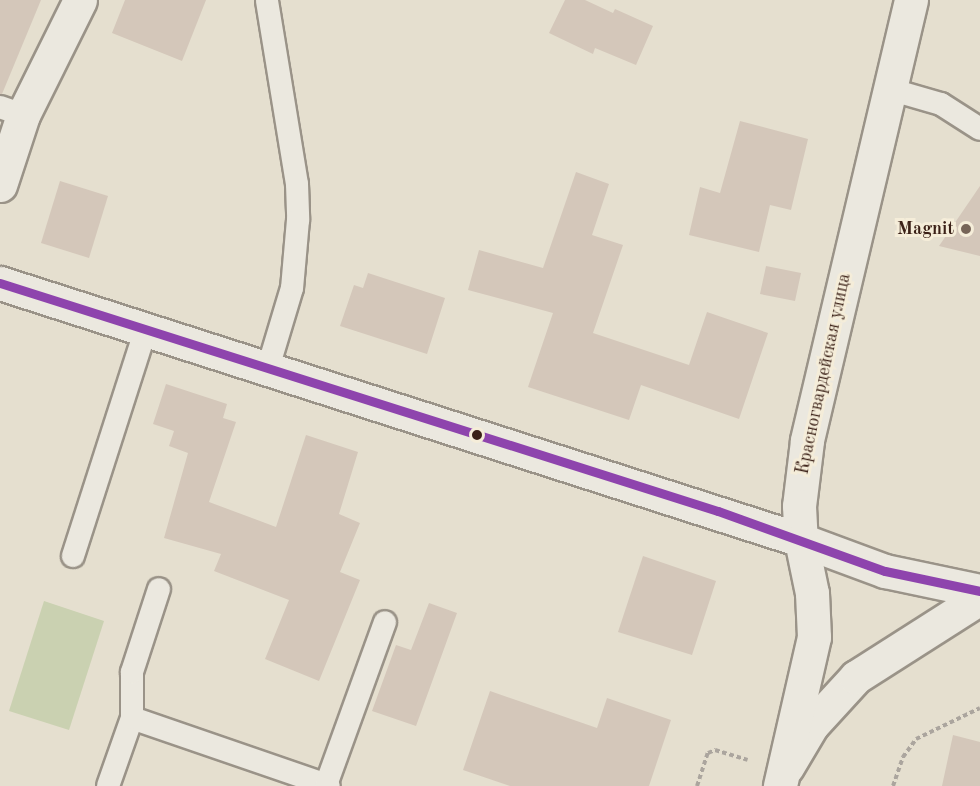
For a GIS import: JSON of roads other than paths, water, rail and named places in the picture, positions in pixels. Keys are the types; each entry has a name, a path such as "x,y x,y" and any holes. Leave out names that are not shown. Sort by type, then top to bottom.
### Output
{"street":[{"path":"0,184 11,111 80,0"},
{"name":"Красногвардейская улица","path":"773,772 814,637 812,593 801,540 800,506 807,441 910,0"},
{"path":"0,283 801,540 885,571 980,591"},
{"path":"773,772 856,677 980,598"}],"lane":[{"path":"267,1 297,184 298,220 292,288 268,368"},
{"path":"889,89 941,104 980,129"},
{"path":"73,556 146,329"},
{"path":"108,786 132,718 132,672 159,589"},
{"path":"132,718 328,785 385,621"}],"place":[{"name":"Magnit","path":"966,229"}]}
